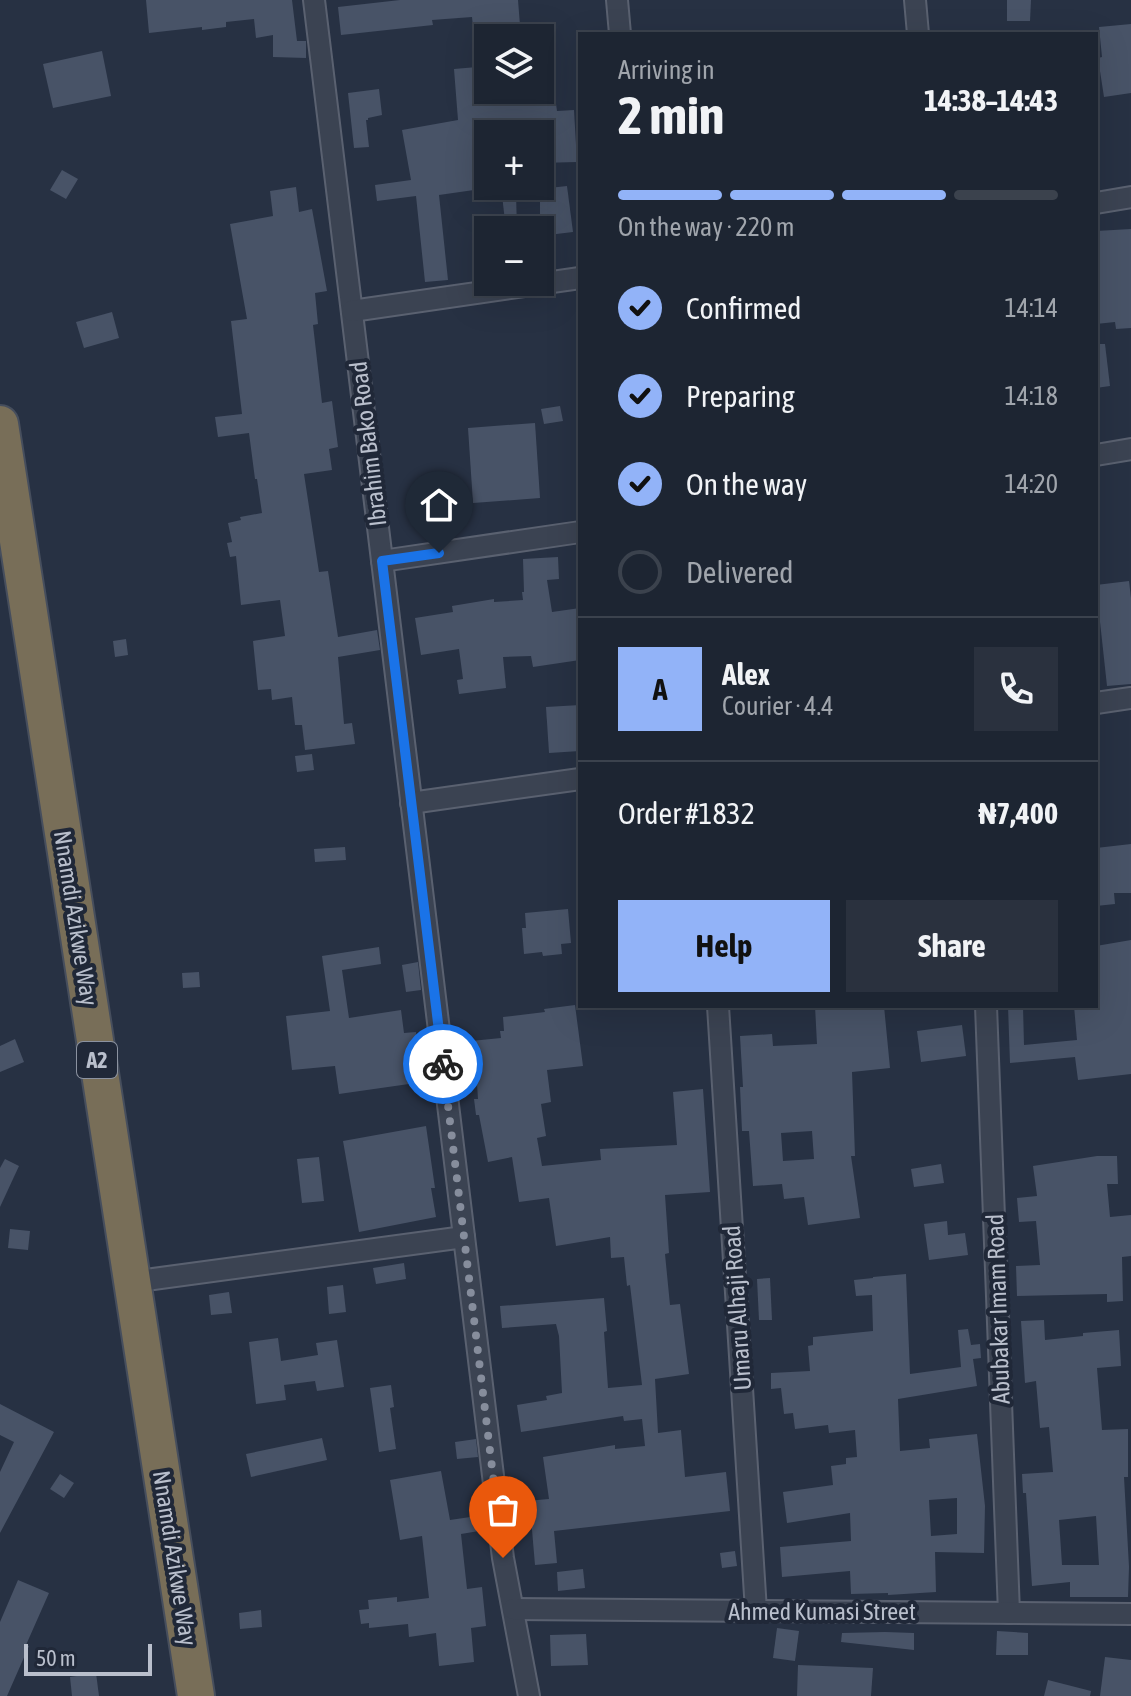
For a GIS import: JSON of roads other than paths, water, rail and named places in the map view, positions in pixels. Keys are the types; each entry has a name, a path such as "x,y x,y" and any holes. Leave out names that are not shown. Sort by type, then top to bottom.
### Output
{"highway":[{"name":"Nnamdi Azikwe Way","path":"0,424 131,1282 143,1420 176,1696"},
{"name":"Nnamdi Azikwe Way","path":"0,559 143,1420 196,1696"}],"street":[{"name":"Ibrahim Bako Road","path":"314,0 501,1543 529,1696"},
{"path":"617,0 620,32"},
{"path":"915,0 918,32"},
{"path":"1098,203 1131,197"},
{"path":"352,311 578,278"},
{"path":"1098,455 1131,449"},
{"path":"382,561 578,532"},
{"path":"1098,703 1131,698"},
{"path":"411,803 578,779"},
{"name":"Umaru Alhaji Road","path":"718,1008 756,1611"},
{"name":"Abubakar Imam Road","path":"986,1008 1009,1613"},
{"path":"131,1282 464,1237"},
{"name":"Ahmed Kumasi Street","path":"513,1609 1131,1614"}]}
